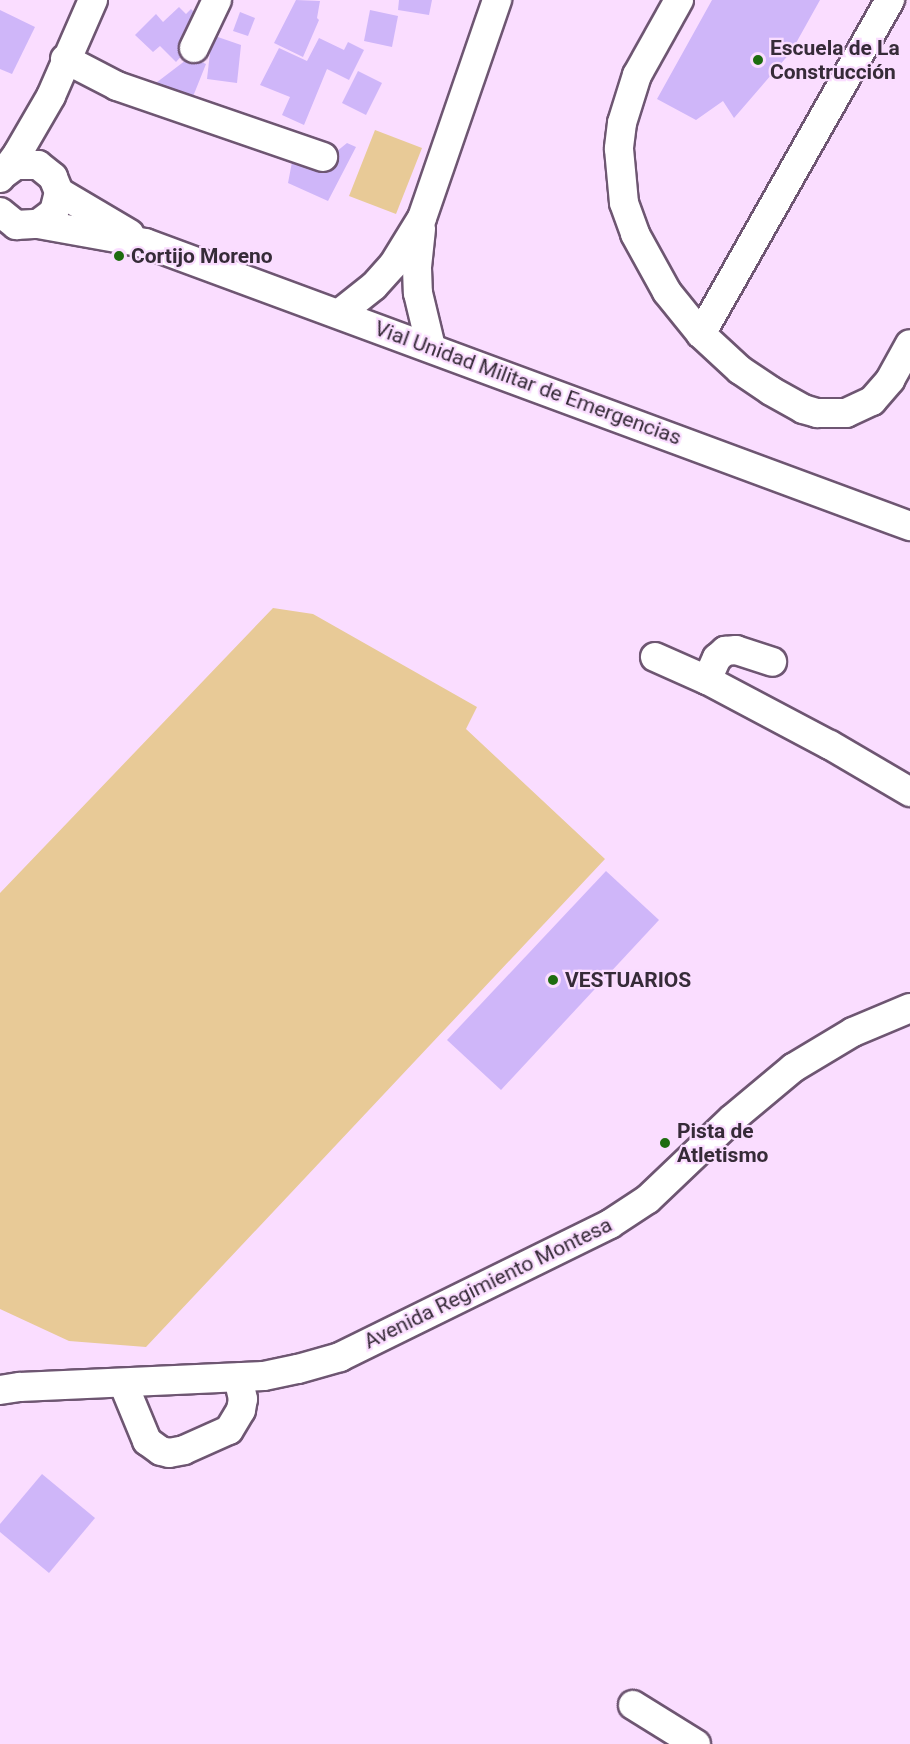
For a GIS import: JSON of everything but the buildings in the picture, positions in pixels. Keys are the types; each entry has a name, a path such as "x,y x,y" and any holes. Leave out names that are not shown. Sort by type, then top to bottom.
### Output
{"street":[{"path":"0,178 51,96 65,59 93,0"},
{"path":"194,48 218,0"},
{"path":"431,347 422,317 418,285 418,251 422,218 497,0"},
{"path":"679,0 637,75 628,99 620,149 620,177 624,203 650,264 667,292 701,334 740,370 803,409 831,415 846,413 872,401 890,380 910,344"},
{"path":"701,334 890,0"},
{"path":"65,59 117,86 323,157"},
{"path":"38,224 54,212 53,181 46,140 51,96"},
{"path":"0,178 16,165 38,165 53,181"},
{"name":"Vial Unidad Militar de Emergencias","path":"53,181 145,243"},
{"name":"Vial Unidad Militar de Emergencias","path":"2,218 27,227 38,224 145,243 340,313 910,526"},
{"path":"340,313 374,286 393,265 422,218"},
{"path":"707,680 717,658 725,651 736,650 772,662"},
{"path":"656,657 707,680 830,745 910,792"},
{"name":"Avenida Regimiento Montesa","path":"0,1390 20,1387 238,1378 298,1369 340,1357 610,1224 648,1199 732,1119 793,1068 853,1032 910,1008"},
{"path":"123,1383 147,1441 153,1447 168,1453 184,1450 229,1430 241,1410 243,1399 238,1378"},
{"path":"633,1705 696,1744"}],"shaded area":[{"path":"375,130 422,148 396,214 349,196"},
{"path":"273,608 313,614 477,707 466,729 605,859 146,1347 69,1341 0,1309 0,893"}],"place":[{"name":"Escuela de La Construcción","path":"758,60"},
{"name":"Cortijo Moreno","path":"119,256"},
{"name":"VESTUARIOS","path":"553,980"},
{"name":"Pista de Atletismo","path":"665,1143"}]}
